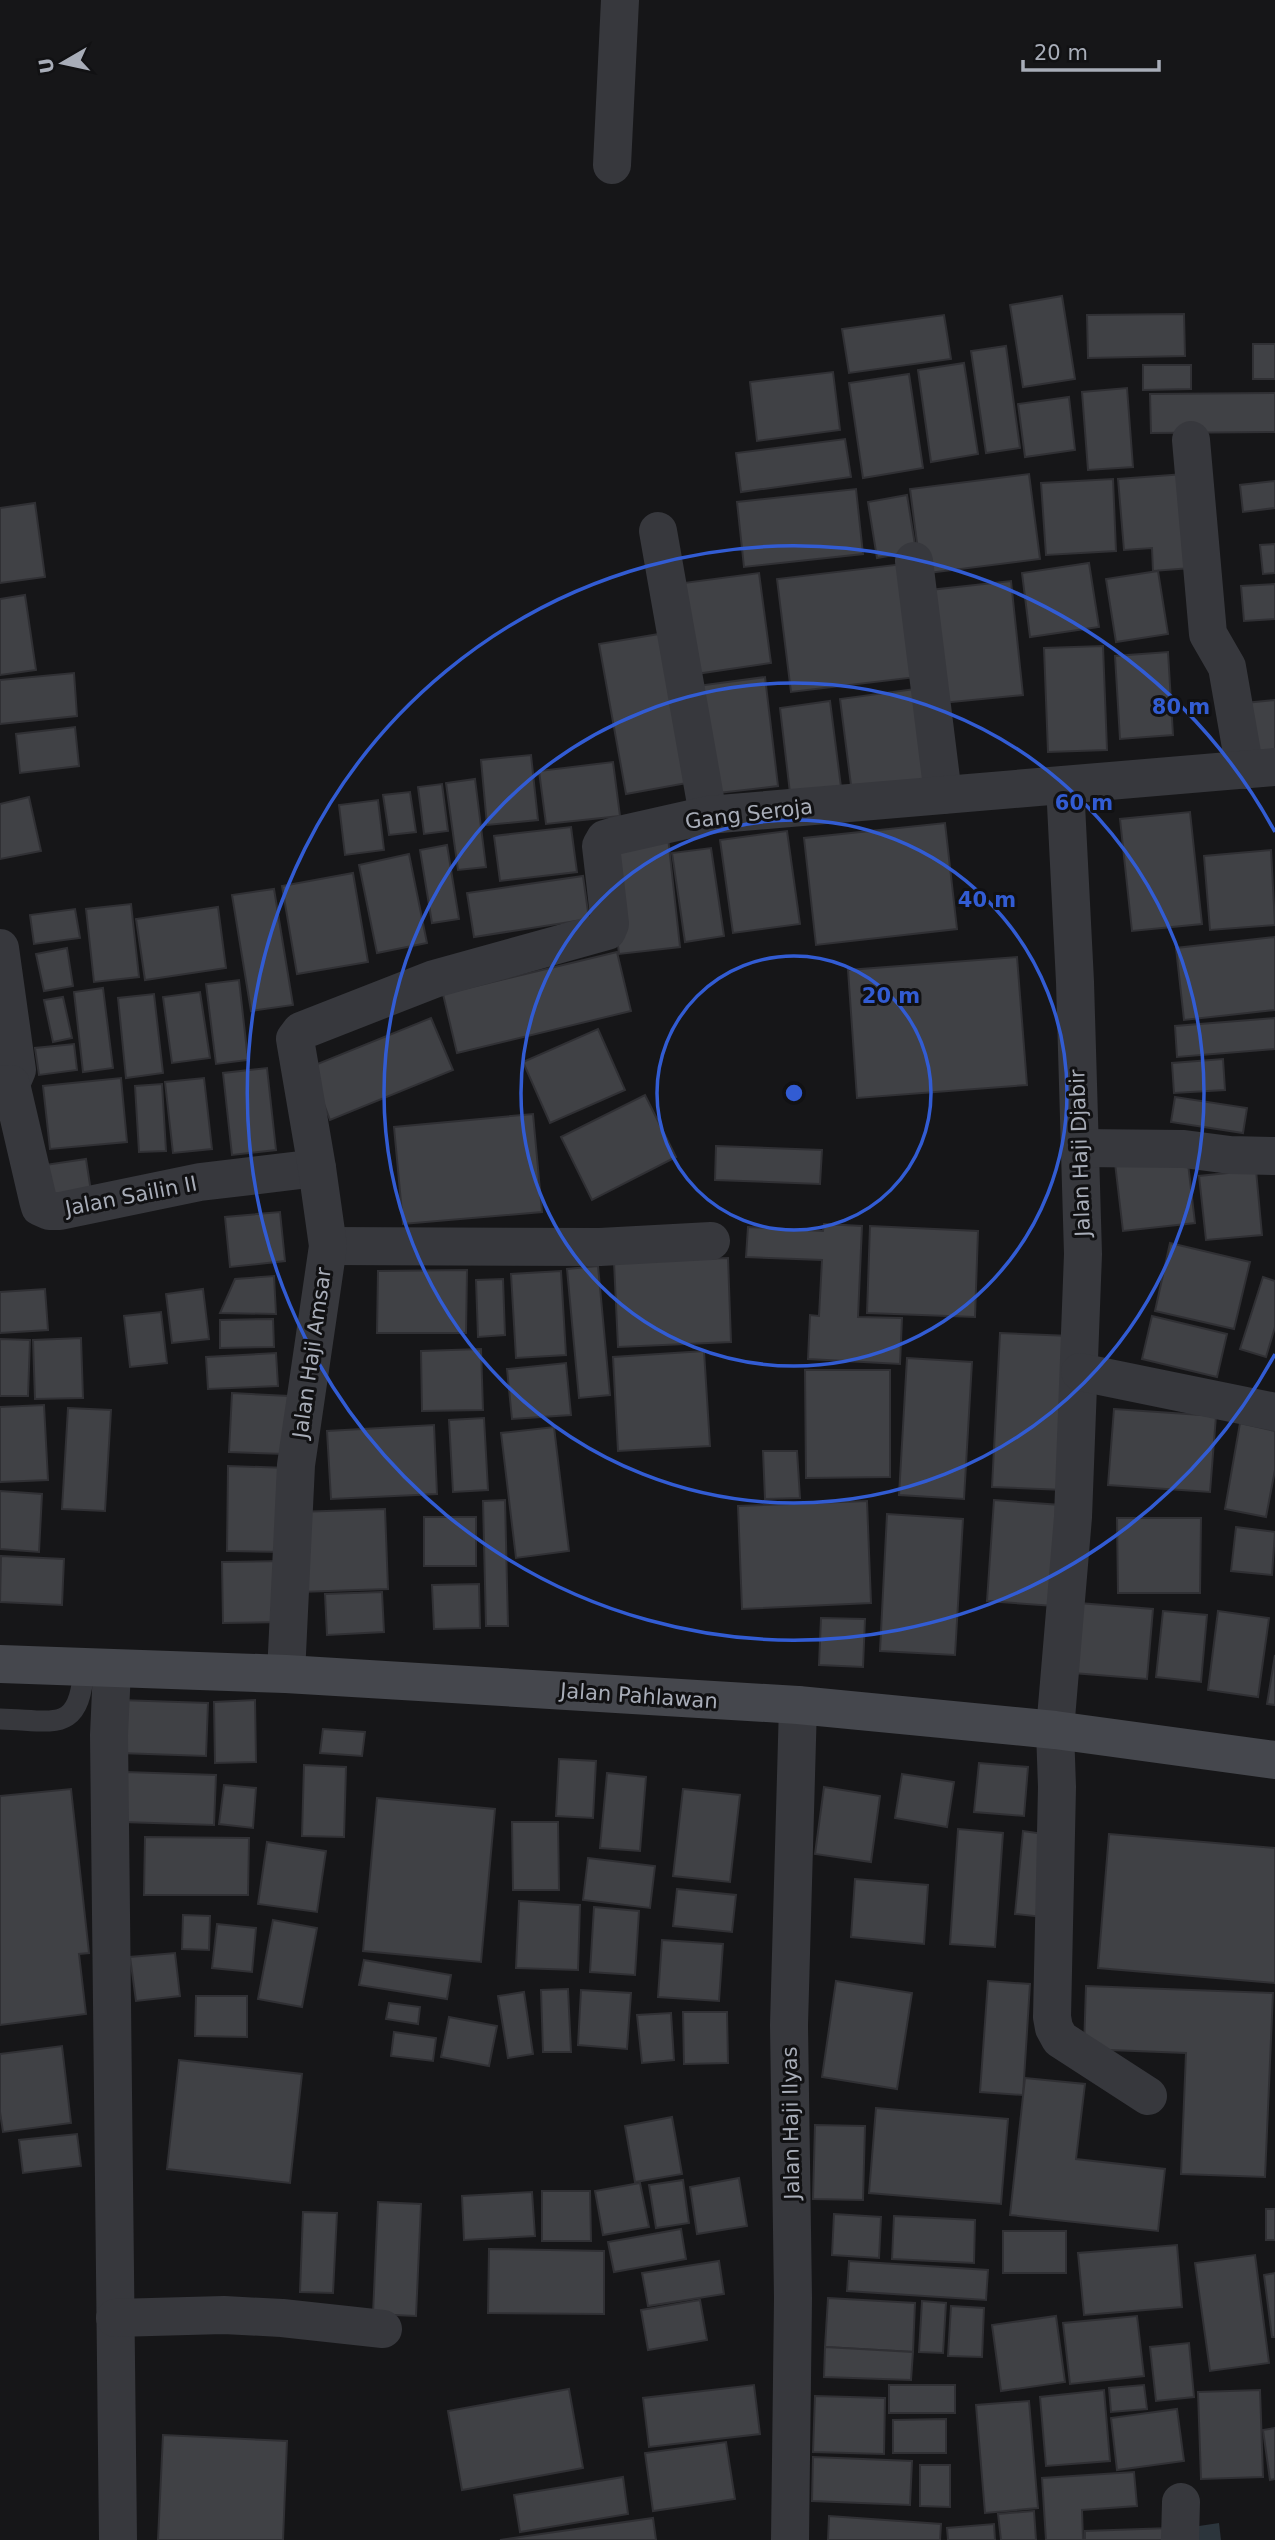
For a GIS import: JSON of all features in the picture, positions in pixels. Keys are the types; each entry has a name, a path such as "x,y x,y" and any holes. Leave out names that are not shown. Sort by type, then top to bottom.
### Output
{"main road":[{"name":"Jalan Pahlawan","path":"0,1664 286,1674 798,1705 1055,1730 1275,1760"}],"street":[{"path":"612,165 620,0"},
{"path":"1065,785 1260,768 1227,667 1208,634 1191,440"},
{"path":"658,531 708,815"},
{"path":"914,561 943,795"},
{"name":"Gang Seroja","path":"298,1035 304,1029 434,979 607,931 610,925 602,841 708,815 1065,785"},
{"name":"Jalan Haji Djabir","path":"1065,785 1075,982 1083,1254 1073,1517 1055,1730 1057,1787 1054,2028 1060,2039 1148,2096"},
{"path":"0,948 17,1070 6,1085"},
{"name":"Jalan Haji Amsar","path":"286,1674 296,1465 328,1246 296,1045 298,1035"},
{"name":"Jalan Sailin II","path":"6,1085 40,1207 49,1211 60,1212 200,1182 317,1168"},
{"path":"1080,1148 1184,1149 1230,1155 1275,1156"},
{"path":"328,1246 600,1247 711,1241"},
{"path":"1080,1372 1275,1412"},
{"path":"98,1669 109,1735 118,2540"},
{"name":"Jalan Haji Ilyas","path":"790,2540 793,2298 789,2025 798,1705"},
{"path":"116,2318 224,2315 383,2329"},
{"path":"1180,2540 1181,2502"}],"lane":[{"path":"0,1719 59,1720 72,1714 98,1669"}],"shaded area":[{"path":"1219,2523 1221,2540 1181,2540 1179,2529"}],"building":[{"path":"1062,296 1075,379 1023,387 1010,305"},
{"path":"1184,314 1185,356 1088,358 1087,315"},
{"path":"944,315 951,359 849,373 842,329"},
{"path":"1253,344 1275,344 1275,379 1253,379"},
{"path":"1006,346 1020,448 986,453 971,351"},
{"path":"964,363 978,454 931,462 918,370"},
{"path":"1143,365 1191,365 1191,389 1143,390"},
{"path":"833,372 840,430 757,441 750,382"},
{"path":"909,374 923,468 863,478 849,383"},
{"path":"1127,388 1133,467 1088,470 1082,392"},
{"path":"1275,393 1275,432 1151,433 1150,394"},
{"path":"1069,397 1075,450 1025,457 1018,404"},
{"path":"845,439 851,477 741,492 736,453"},
{"path":"1029,474 1040,559 921,574 910,489"},
{"path":"1184,474 1191,568 1153,571 1152,548 1124,550 1118,479"},
{"path":"1113,479 1116,551 1046,555 1041,483"},
{"path":"1275,481 1275,508 1243,512 1240,485"},
{"path":"856,489 863,554 744,567 737,502"},
{"path":"907,495 916,551 877,558 868,502"},
{"path":"35,503 45,577 0,583 0,508"},
{"path":"1275,544 1275,573 1263,574 1260,545"},
{"path":"1089,563 1099,627 1030,637 1022,573"},
{"path":"903,564 917,677 791,692 777,579"},
{"path":"1158,571 1168,634 1116,642 1106,579"},
{"path":"759,573 771,663 689,675 676,584"},
{"path":"1011,581 1023,695 942,703 930,590"},
{"path":"1275,584 1275,619 1244,621 1241,586"},
{"path":"25,595 36,670 0,675 0,599"},
{"path":"671,632 698,781 626,794 599,644"},
{"path":"1103,646 1107,750 1048,752 1044,648"},
{"path":"1168,652 1173,735 1120,739 1115,656"},
{"path":"74,673 77,716 0,724 0,680"},
{"path":"765,677 778,786 710,794 697,686"},
{"path":"922,688 934,782 852,793 840,699"},
{"path":"1275,700 1275,755 1249,757 1245,703"},
{"path":"830,701 841,787 790,793 780,708"},
{"path":"75,727 79,766 20,773 16,734"},
{"path":"531,755 538,820 487,825 481,760"},
{"path":"613,762 620,816 546,824 539,771"},
{"path":"475,779 486,867 458,870 446,783"},
{"path":"442,784 448,831 424,834 418,787"},
{"path":"410,792 416,832 389,835 383,795"},
{"path":"29,797 41,851 0,859 0,804"},
{"path":"378,800 384,850 345,855 339,805"},
{"path":"1190,812 1202,924 1132,931 1120,819"},
{"path":"945,823 957,929 816,945 804,838"},
{"path":"571,827 577,872 500,881 494,836"},
{"path":"787,831 800,924 733,933 720,840"},
{"path":"668,837 680,947 619,954 607,844"},
{"path":"447,845 459,919 432,923 420,850"},
{"path":"711,848 724,936 685,942 672,853"},
{"path":"1271,850 1275,925 1210,930 1204,856"},
{"path":"409,854 427,943 377,953 359,865"},
{"path":"353,873 368,962 297,974 282,886"},
{"path":"583,876 589,919 474,937 467,893"},
{"path":"274,889 293,1005 251,1011 232,895"},
{"path":"131,904 139,977 94,982 86,909"},
{"path":"218,907 226,968 145,980 136,919"},
{"path":"75,909 80,938 34,944 30,915"},
{"path":"1275,937 1275,1010 1184,1020 1176,948"},
{"path":"67,948 73,986 44,991 36,954"},
{"path":"617,952 631,1011 457,1053 443,994"},
{"path":"1017,957 1027,1085 857,1098 848,970"},
{"path":"239,980 248,1060 216,1064 206,984"},
{"path":"103,988 113,1068 83,1072 74,992"},
{"path":"200,992 210,1058 172,1063 163,997"},
{"path":"154,994 163,1073 126,1078 118,998"},
{"path":"63,997 72,1038 53,1042 44,1000"},
{"path":"431,1018 453,1070 330,1120 310,1067"},
{"path":"1275,1018 1275,1049 1177,1057 1175,1026"},
{"path":"598,1029 625,1090 550,1123 523,1062"},
{"path":"74,1044 77,1070 39,1075 35,1048"},
{"path":"1223,1059 1225,1090 1174,1093 1172,1063"},
{"path":"267,1068 276,1150 232,1155 223,1073"},
{"path":"121,1078 127,1142 50,1149 43,1086"},
{"path":"204,1078 212,1149 173,1153 165,1082"},
{"path":"162,1084 166,1151 139,1152 135,1086"},
{"path":"645,1095 676,1157 592,1200 561,1137"},
{"path":"1175,1097 1247,1108 1243,1133 1171,1122"},
{"path":"533,1114 542,1212 403,1224 394,1127"},
{"path":"716,1146 822,1150 820,1184 715,1180"},
{"path":"1187,1155 1195,1223 1123,1231 1115,1163"},
{"path":"86,1159 92,1198 51,1204 45,1165"},
{"path":"1256,1170 1262,1235 1206,1240 1199,1176"},
{"path":"280,1212 285,1261 230,1267 225,1217"},
{"path":"824,1224 862,1226 858,1317 902,1318 900,1364 808,1359 810,1315 819,1316 822,1260 746,1257 748,1227 823,1231"},
{"path":"870,1226 978,1231 975,1317 867,1313"},
{"path":"1170,1243 1250,1262 1234,1329 1155,1311"},
{"path":"728,1258 731,1342 618,1347 614,1262"},
{"path":"598,1266 610,1395 579,1398 567,1269"},
{"path":"467,1270 466,1333 377,1333 378,1271"},
{"path":"561,1271 566,1355 516,1358 511,1274"},
{"path":"274,1276 276,1314 220,1313 235,1279"},
{"path":"1263,1277 1275,1281 1275,1327 1266,1357 1240,1349"},
{"path":"503,1279 505,1335 478,1337 476,1280"},
{"path":"45,1289 48,1330 0,1333 0,1292"},
{"path":"203,1289 209,1339 172,1343 166,1294"},
{"path":"161,1312 167,1363 130,1367 124,1316"},
{"path":"1152,1316 1227,1334 1217,1377 1142,1359"},
{"path":"273,1319 274,1347 220,1348 220,1320"},
{"path":"1000,1333 1071,1336 1064,1490 992,1487"},
{"path":"81,1338 83,1398 35,1399 33,1340"},
{"path":"0,1339 30,1340 28,1396 0,1396"},
{"path":"481,1349 483,1410 422,1411 421,1351"},
{"path":"704,1351 710,1446 618,1451 613,1357"},
{"path":"276,1353 278,1386 208,1389 206,1357"},
{"path":"907,1358 972,1362 964,1499 899,1495"},
{"path":"566,1363 571,1415 512,1419 507,1369"},
{"path":"805,1370 890,1370 890,1477 806,1478"},
{"path":"232,1393 289,1396 285,1454 229,1452"},
{"path":"44,1405 48,1480 0,1482 0,1407"},
{"path":"68,1408 111,1410 105,1511 62,1509"},
{"path":"1114,1409 1216,1416 1210,1492 1108,1485"},
{"path":"484,1418 488,1490 453,1492 449,1420"},
{"path":"1240,1423 1275,1431 1275,1470 1266,1517 1225,1509"},
{"path":"434,1425 437,1494 331,1499 327,1431"},
{"path":"554,1427 569,1551 516,1558 501,1433"},
{"path":"763,1451 797,1451 800,1498 765,1499"},
{"path":"228,1466 288,1468 286,1552 227,1551"},
{"path":"0,1491 42,1494 39,1552 0,1549"},
{"path":"505,1500 508,1626 486,1626 483,1501"},
{"path":"994,1500 1061,1505 1054,1606 987,1601"},
{"path":"867,1501 871,1603 742,1609 738,1506"},
{"path":"385,1509 388,1589 300,1592 297,1512"},
{"path":"887,1514 963,1519 955,1655 880,1651"},
{"path":"424,1517 476,1517 476,1566 424,1566"},
{"path":"1117,1518 1201,1518 1200,1593 1118,1593"},
{"path":"1236,1527 1275,1532 1272,1575 1231,1571"},
{"path":"1,1556 64,1559 62,1605 0,1602"},
{"path":"284,1561 285,1622 223,1623 222,1562"},
{"path":"479,1584 480,1628 434,1629 432,1585"},
{"path":"382,1592 384,1632 327,1635 325,1594"},
{"path":"1079,1603 1153,1609 1147,1679 1073,1673"},
{"path":"1163,1611 1207,1615 1201,1682 1156,1677"},
{"path":"1218,1611 1269,1618 1258,1697 1208,1690"},
{"path":"821,1618 865,1619 863,1667 819,1665"},
{"path":"1275,1655 1275,1705 1267,1704"},
{"path":"119,1700 208,1703 206,1756 119,1753"},
{"path":"255,1700 256,1762 215,1763 214,1702"},
{"path":"323,1729 365,1732 362,1756 320,1753"},
{"path":"559,1759 596,1761 593,1818 556,1816"},
{"path":"979,1763 1028,1767 1024,1816 974,1812"},
{"path":"304,1765 346,1767 344,1837 302,1836"},
{"path":"125,1772 216,1775 214,1825 123,1822"},
{"path":"607,1773 646,1777 640,1851 600,1848"},
{"path":"902,1774 954,1782 947,1827 895,1818"},
{"path":"224,1785 256,1788 253,1828 219,1824"},
{"path":"824,1787 880,1796 871,1862 815,1854"},
{"path":"71,1789 89,1953 79,1954 86,2014 0,2025 0,1796"},
{"path":"683,1789 740,1795 730,1882 673,1876"},
{"path":"377,1798 495,1809 481,1962 363,1951"},
{"path":"512,1822 558,1822 559,1890 513,1890"},
{"path":"958,1829 1003,1833 995,1947 950,1944"},
{"path":"1023,1831 1051,1835 1043,1917 1015,1914"},
{"path":"1109,1834 1275,1848 1275,1983 1098,1968"},
{"path":"145,1837 249,1838 248,1895 144,1895"},
{"path":"267,1842 326,1851 317,1912 258,1904"},
{"path":"588,1858 655,1866 650,1908 583,1900"},
{"path":"855,1879 928,1885 924,1944 851,1937"},
{"path":"677,1889 736,1895 732,1932 673,1926"},
{"path":"519,1901 580,1905 578,1970 516,1968"},
{"path":"594,1907 639,1911 635,1975 590,1972"},
{"path":"183,1915 210,1916 209,1950 182,1949"},
{"path":"273,1920 317,1928 302,2007 258,1999"},
{"path":"217,1924 256,1928 252,1972 212,1968"},
{"path":"662,1940 723,1944 719,2001 658,1997"},
{"path":"175,1953 180,1996 136,2001 130,1957"},
{"path":"364,1960 451,1975 447,1999 359,1985"},
{"path":"836,1981 912,1993 897,2089 822,2077"},
{"path":"988,1981 1030,1984 1023,2095 980,2092"},
{"path":"1086,1986 1273,1993 1265,2177 1181,2174 1186,2053 1084,2049"},
{"path":"568,1989 571,2052 543,2052 541,1990"},
{"path":"581,1990 631,1993 627,2049 578,2045"},
{"path":"524,1992 533,2054 508,2058 498,1996"},
{"path":"196,1996 247,1996 247,2037 195,2036"},
{"path":"389,2003 420,2007 418,2024 386,2019"},
{"path":"683,2012 727,2012 728,2063 684,2064"},
{"path":"671,2013 674,2060 642,2063 637,2015"},
{"path":"449,2017 497,2026 489,2066 441,2057"},
{"path":"394,2032 436,2038 433,2061 391,2056"},
{"path":"62,2046 71,2123 3,2132 0,2112 0,2054"},
{"path":"179,2060 302,2074 290,2183 167,2169"},
{"path":"1025,2078 1085,2084 1076,2159 1165,2169 1158,2231 1010,2215"},
{"path":"876,2108 1008,2119 1001,2204 869,2193"},
{"path":"672,2117 682,2174 635,2182 625,2126"},
{"path":"815,2125 865,2126 863,2200 813,2199"},
{"path":"77,2134 81,2166 23,2173 19,2140"},
{"path":"739,2178 747,2226 697,2234 690,2187"},
{"path":"683,2180 689,2223 656,2228 649,2185"},
{"path":"640,2183 649,2227 603,2235 595,2191"},
{"path":"542,2191 590,2191 591,2241 542,2241"},
{"path":"532,2192 535,2236 464,2240 462,2196"},
{"path":"378,2202 421,2204 416,2316 373,2314"},
{"path":"1266,2209 1275,2209 1275,2240 1266,2240"},
{"path":"303,2212 337,2213 333,2293 300,2292"},
{"path":"834,2214 881,2217 879,2258 832,2255"},
{"path":"894,2216 975,2220 974,2263 892,2259"},
{"path":"681,2229 686,2259 614,2272 608,2242"},
{"path":"1003,2231 1066,2231 1066,2273 1003,2273"},
{"path":"1177,2245 1182,2307 1084,2315 1078,2253"},
{"path":"489,2249 604,2251 604,2314 488,2313"},
{"path":"1255,2255 1269,2363 1210,2371 1195,2263"},
{"path":"719,2261 724,2294 648,2306 642,2273"},
{"path":"849,2261 988,2270 986,2300 847,2291"},
{"path":"1275,2273 1275,2337 1272,2337 1264,2275"},
{"path":"828,2298 915,2303 913,2352 825,2347"},
{"path":"700,2300 707,2340 648,2350 641,2310"},
{"path":"922,2301 946,2303 943,2353 919,2352"},
{"path":"951,2306 984,2308 982,2357 948,2356"},
{"path":"1056,2316 1065,2382 1001,2391 992,2325"},
{"path":"1137,2316 1144,2376 1070,2384 1063,2323"},
{"path":"1189,2343 1194,2397 1156,2401 1150,2347"},
{"path":"825,2347 913,2352 911,2380 824,2377"},
{"path":"754,2385 760,2434 649,2447 643,2398"},
{"path":"889,2385 955,2385 955,2413 889,2413"},
{"path":"1144,2385 1147,2409 1111,2412 1109,2388"},
{"path":"569,2389 583,2468 462,2490 448,2411"},
{"path":"1104,2390 1110,2461 1046,2466 1040,2397"},
{"path":"1260,2390 1263,2477 1201,2479 1198,2392"},
{"path":"815,2396 885,2398 884,2454 813,2452"},
{"path":"1029,2401 1038,2508 985,2513 976,2405"},
{"path":"1177,2409 1184,2461 1117,2470 1111,2418"},
{"path":"946,2419 946,2453 893,2453 893,2420"},
{"path":"1275,2428 1275,2479 1270,2480 1263,2430"},
{"path":"163,2435 287,2441 283,2540 158,2540"},
{"path":"726,2442 735,2499 653,2511 645,2453"},
{"path":"813,2457 912,2461 910,2505 812,2501"},
{"path":"920,2465 950,2465 950,2507 920,2506"},
{"path":"1134,2472 1137,2506 1082,2510 1083,2540 1046,2540 1042,2478"},
{"path":"623,2477 628,2514 520,2532 514,2495"},
{"path":"1034,2511 1036,2540 1001,2540 998,2514"},
{"path":"829,2516 941,2524 940,2540 828,2540"},
{"path":"653,2518 656,2540 500,2540"},
{"path":"994,2524 995,2540 948,2540 947,2528"},
{"path":"1170,2528 1171,2540 1085,2540 1085,2531"}]}
